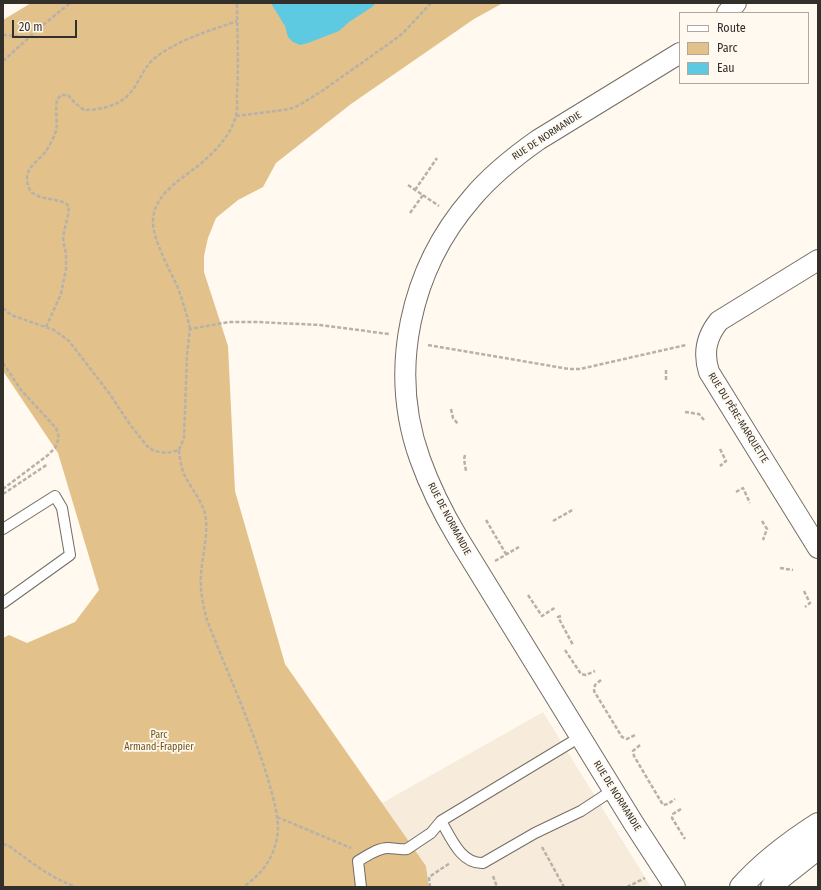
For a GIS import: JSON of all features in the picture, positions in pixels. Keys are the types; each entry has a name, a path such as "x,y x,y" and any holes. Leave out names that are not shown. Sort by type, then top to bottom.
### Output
{"street":[{"path":"729,12 736,3"},
{"name":"RUE DE NORMANDIE","path":"676,887 580,737 449,523 437,500 427,478 413,437 405,386 405,364 407,340 416,299 432,258 456,217 486,182 520,153 679,55"},
{"name":"RUE DU PÈRE-MARQUETTE","path":"816,542 708,372 706,353 709,336 719,322 818,260"},
{"path":"741,887 758,870 798,836 818,824"},
{"path":"772,887 780,878 818,848"}],"lane":[{"path":"3,529 55,496 62,508 70,555 3,603"},
{"path":"361,887 358,861 380,849 407,849 431,833 441,821 580,737"},
{"path":"441,821 463,855 471,862 483,863 535,834 581,811 613,790"}],"path":[{"path":"3,61 70,3"},
{"path":"237,3 238,85 236,116 234,122 223,141 204,160 164,193 156,205 152,225 180,294 190,329 186,382 186,428 184,438 178,450 184,474 202,505 205,514 205,540 201,582 203,604 207,620 252,731 272,795 277,817 278,829 271,856 258,876 243,887"},
{"path":"236,116 283,110 293,108 301,104 394,40 431,3"},
{"path":"46,327 61,294 66,269 66,253 63,237 69,206 60,200 44,198 33,194 28,187 27,177 30,168 46,151 56,131 57,100 61,95 68,95 84,110 106,108 131,93 148,65 155,58 192,37 237,21"},
{"path":"3,35 29,38"},
{"path":"416,190 437,158"},
{"path":"408,185 456,217"},
{"path":"410,213 423,195"},
{"path":"4,310 11,315 46,327 62,335 78,352 147,446 154,450 167,453 178,450"},
{"path":"190,329 229,322 257,322 320,325 390,334"},
{"path":"426,345 569,369 580,368 691,343"},
{"path":"3,363 21,390 56,428 59,438 55,448 48,455 3,489"},
{"path":"666,369 666,380"},
{"path":"451,409 453,418 458,424"},
{"path":"685,412 699,414 704,420"},
{"path":"720,449 726,461 720,466"},
{"path":"465,455 464,459 466,471"},
{"path":"3,494 48,464"},
{"path":"736,492 743,488 750,503"},
{"path":"553,521 574,509"},
{"path":"486,520 506,554"},
{"path":"762,521 767,529 763,540"},
{"path":"478,571 519,546"},
{"path":"780,568 793,570"},
{"path":"804,591 810,603 805,607"},
{"path":"528,595 542,616 556,606"},
{"path":"561,616 558,618 573,645"},
{"path":"565,650 581,674 586,675 595,671"},
{"path":"601,680 595,685 594,691 622,738 627,739 634,735"},
{"path":"640,745 633,751 634,756 663,805 668,804 675,799"},
{"path":"681,809 673,814 672,818 685,839"},
{"path":"277,817 350,847"},
{"path":"535,834 564,887"},
{"path":"3,844 9,846 39,869 55,879 76,887"},
{"path":"430,887 429,877 463,855"}],"shaded area":[{"path":"543,712 651,887 429,887 426,866 382,803"}],"green space":[{"name":"Parc Armand-Frappier","path":"31,3 503,3 474,19 351,104 276,163 263,187 238,200 216,218 208,238 204,256 204,272 228,346 235,491 285,664 426,866 429,887 3,887 3,638 9,635 27,643 75,622 99,590 58,453 3,371 3,20"}],"water":[{"path":"272,3 376,3 339,31 300,45 293,42 288,37 285,26"}]}
